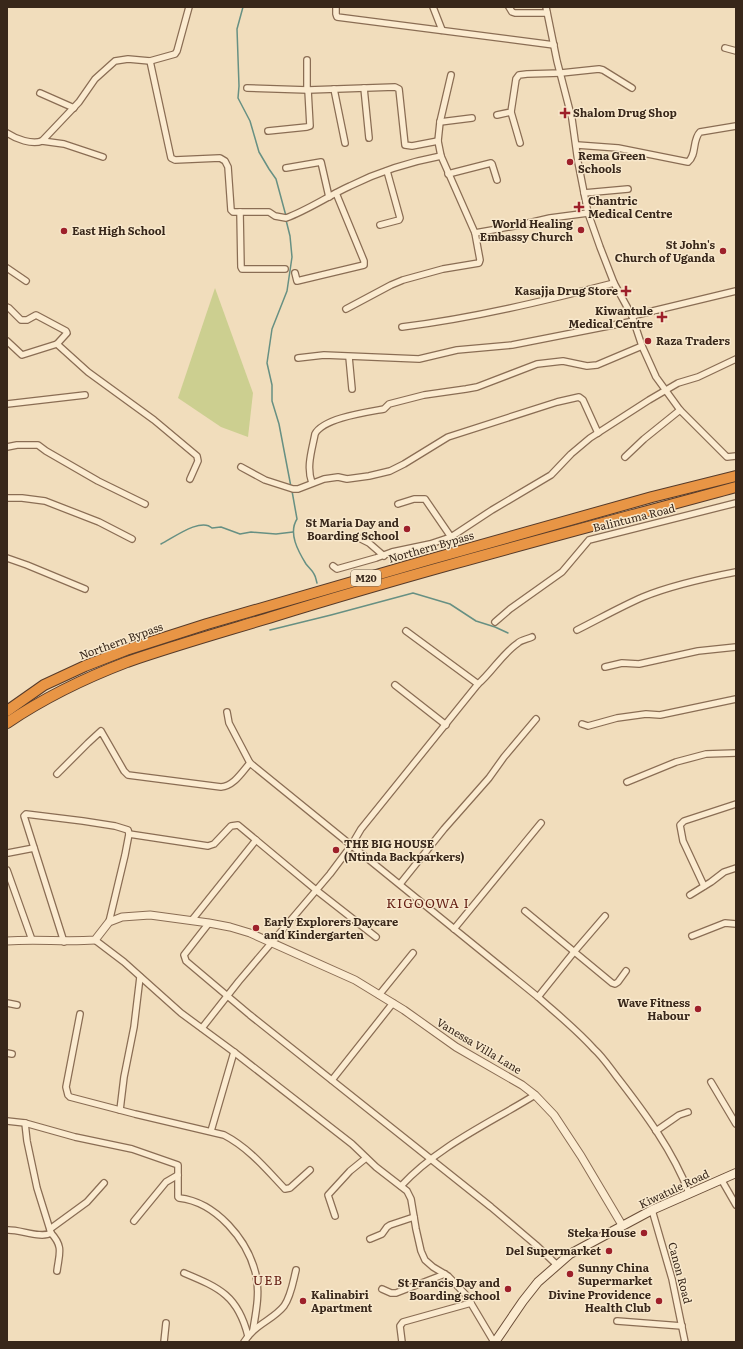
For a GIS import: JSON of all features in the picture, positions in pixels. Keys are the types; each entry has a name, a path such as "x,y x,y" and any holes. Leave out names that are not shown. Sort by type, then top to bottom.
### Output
{"highway":[{"name":"Northern Bypass","path":"7,711 44,686 85,666 126,650 207,624 428,560 652,497 736,476"},
{"name":"Northern Bypass","path":"7,723 56,694 96,675 135,660 307,606 507,549 736,487"}],"main road":[{"name":"Kiwatule Road","path":"494,1342 523,1300 538,1282 556,1265 581,1247 652,1210 736,1173"}],"street":[{"path":"42,141 74,108 95,79 115,61 128,59 150,61 168,56 178,51 189,7"},
{"path":"336,7 337,17 554,46"},
{"path":"433,7 442,30"},
{"path":"509,7 512,12 515,13 547,14"},
{"path":"546,7 560,73 572,119 577,145 578,162 588,213 614,283 633,318 642,346 656,376 680,410 727,457 736,456"},
{"path":"725,48 736,51"},
{"path":"268,131 310,126 307,60"},
{"path":"150,61 171,158 175,160 223,159 228,167 231,210 233,212 269,212 276,216 286,218 350,186 387,171 419,160 441,156"},
{"path":"520,143 512,112 516,79 519,75 599,69 632,88"},
{"path":"346,309 403,280 443,269 477,264 480,262 475,233 448,174 441,156 438,141 440,122 451,75"},
{"path":"247,88 308,90 388,86 398,88 402,106 405,145 412,146 438,141"},
{"path":"364,88 369,138"},
{"path":"334,89 345,143"},
{"path":"40,93 74,108"},
{"path":"497,115 512,112"},
{"path":"440,122 472,118"},
{"path":"577,145 618,148 688,162 692,158 696,136 700,132 736,126"},
{"path":"7,134 34,143 42,141 64,144 103,157"},
{"path":"286,168 321,162 329,197"},
{"path":"448,174 491,163 497,180"},
{"path":"380,225 399,220 400,217 387,171"},
{"path":"584,193 628,189"},
{"path":"295,273 297,282 364,265 364,261 336,193"},
{"path":"240,212 242,269 285,268"},
{"path":"475,233 550,218 588,213"},
{"path":"7,268 26,281"},
{"path":"402,327 508,309 614,283"},
{"path":"298,358 310,356 419,359 457,350 512,345 633,318 736,291"},
{"path":"7,307 21,320 27,320 36,315 66,331 67,334 57,344 22,355 7,341"},
{"path":"57,344 88,372 154,420 197,456 198,461 190,480"},
{"path":"312,483 310,474 310,460 315,434 330,422 384,409 389,404 424,394 466,390 477,387 537,364 563,361 587,366 596,365 642,346"},
{"path":"349,357 352,388"},
{"path":"333,566 338,569 384,556 392,552 430,544 451,537 551,475 571,454 598,433 649,400 667,391 678,383 698,377 736,360"},
{"path":"7,404 85,395"},
{"path":"241,466 265,480 293,489 298,489 324,479 338,477 347,479 369,476 390,470 416,457 448,437 557,402 578,397 583,400 598,433"},
{"path":"625,457 644,438 680,410"},
{"path":"7,447 17,445 38,445 98,481 145,504"},
{"path":"9,498 45,501 99,522 132,539"},
{"path":"398,504 414,499 425,499 451,537"},
{"name":"Balintuma Road","path":"495,622 510,609 562,572 589,540 736,503"},
{"path":"358,537 369,543 384,556"},
{"path":"7,558 27,564 84,589"},
{"path":"577,630 610,612 645,596 678,586 736,572"},
{"path":"406,631 478,684"},
{"path":"202,1028 330,874 373,813 478,684 518,642 532,637"},
{"path":"605,667 622,663 639,664 698,651 736,647"},
{"path":"395,685 446,725"},
{"path":"582,724 588,726 617,718 646,714 660,715 736,698"},
{"path":"227,712 229,723 250,763 538,997 571,1025 596,1050 632,1096 656,1131 675,1163 689,1193"},
{"path":"400,884 444,829 489,778 504,757 536,719"},
{"path":"57,774 101,731 124,771 128,775 226,786 231,784 250,763"},
{"path":"627,782 676,762 706,754 736,753"},
{"path":"704,886 683,841 680,825 684,821 736,804"},
{"path":"64,942 24,816 26,814 115,826 126,829 129,834 109,922 95,940"},
{"path":"454,929 541,823"},
{"path":"129,834 208,846 214,844 231,826 236,824 376,937"},
{"path":"192,920 256,840"},
{"path":"8,853 34,848"},
{"path":"690,894 724,872 736,868"},
{"path":"7,870 32,940"},
{"path":"525,911 612,983 615,984 618,982 626,971"},
{"name":"Vanessa Villa Lane","path":"109,922 122,917 150,915 192,920 230,927 250,933 355,980 392,1003 456,1047 522,1085 535,1095 558,1121 622,1225"},
{"path":"538,997 605,916"},
{"path":"209,923 184,955 186,961 250,1015 432,1158 536,1245 556,1265"},
{"path":"692,936 725,923 736,924"},
{"path":"7,941 32,940 64,942 95,940 140,976 181,1012 352,1144 366,1158 407,1191 411,1199 423,1256 433,1267 445,1274 456,1284 471,1303 494,1342"},
{"path":"379,995 413,953"},
{"path":"120,1110 124,1077 134,1027 140,976"},
{"path":"7,1003 17,1005"},
{"path":"332,1080 392,1003"},
{"path":"80,1014 66,1087 68,1095 74,1098 120,1110 224,1135 233,1140 262,1164 285,1189 290,1188 310,1170"},
{"path":"211,1132 234,1052"},
{"path":"711,1082 736,1124"},
{"path":"401,1186 424,1163 535,1095"},
{"path":"656,1131 673,1118 688,1112"},
{"path":"7,1121 25,1123 132,1149 178,1165 178,1197 192,1200 219,1216 234,1231 248,1250 256,1274 257,1288 257,1308 253,1330"},
{"path":"25,1123 27,1141 37,1188 50,1231 58,1240 60,1247 57,1271"},
{"path":"335,1216 328,1195 366,1158"},
{"path":"134,1221 166,1182 178,1175"},
{"path":"721,1180 736,1205"},
{"path":"7,1230 17,1230 46,1236 50,1231 87,1202 104,1183"},
{"name":"Canon Road","path":"652,1210 672,1279 686,1342"},
{"path":"370,1239 382,1234 390,1224 414,1217"},
{"path":"244,1342 253,1330 284,1306 291,1290 296,1270"},
{"path":"184,1273 207,1283 228,1296 238,1308 242,1316 248,1336"},
{"path":"382,1289 387,1292 396,1293 445,1274"},
{"path":"402,1342 400,1326 403,1322 471,1303"},
{"path":"617,1321 682,1326"},
{"path":"164,1342 166,1323"}],"green space":[{"path":"215,288 253,393 248,437 221,427 178,398"}],"waterway":[{"path":"243,7 237,29 238,98 250,121 259,152 276,179 286,216"},
{"path":"286,220 290,236 292,257 287,291 272,329 267,363 272,385 272,401 279,424 291,487"},
{"path":"292,491 297,519 293,530 295,542 306,564 315,575 317,583"},
{"path":"161,544 187,530 201,525 207,525 212,528 221,527 240,534 251,532 276,534 293,532"},
{"path":"270,630 413,593 450,604 476,621 508,633"}],"place":[{"name":"Shalom Drug Shop","path":"565,113"},
{"name":"Rema Green Schools","path":"570,162"},
{"name":"Chantric Medical Centre","path":"579,207"},
{"name":"World Healing Embassy Church","path":"581,230"},
{"name":"East High School","path":"64,231"},
{"name":"St John's Church of Uganda","path":"723,251"},
{"name":"Kasajja Drug Store","path":"626,291"},
{"name":"Kiwantule Medical Centre","path":"662,317"},
{"name":"Raza Traders","path":"648,341"},
{"name":"St Maria Day and Boarding School","path":"407,529"},
{"name":"THE BIG HOUSE (Ntinda Backparkers)","path":"336,850"},
{"name":"Early Explorers Daycare and Kindergarten","path":"256,928"},
{"name":"Wave Fitness Habour","path":"698,1009"},
{"name":"Steka House","path":"644,1233"},
{"name":"Del Supermarket","path":"609,1251"},
{"name":"Sunny China Supermarket","path":"570,1274"},
{"name":"St Francis Day and Boarding school","path":"508,1289"},
{"name":"Kalinabiri Apartment","path":"303,1301"},
{"name":"Divine Providence Health Club","path":"659,1301"}],"district":[{"name":"KIGOOWA I","path":"428,903"},
{"name":"UEB","path":"268,1280"}]}
